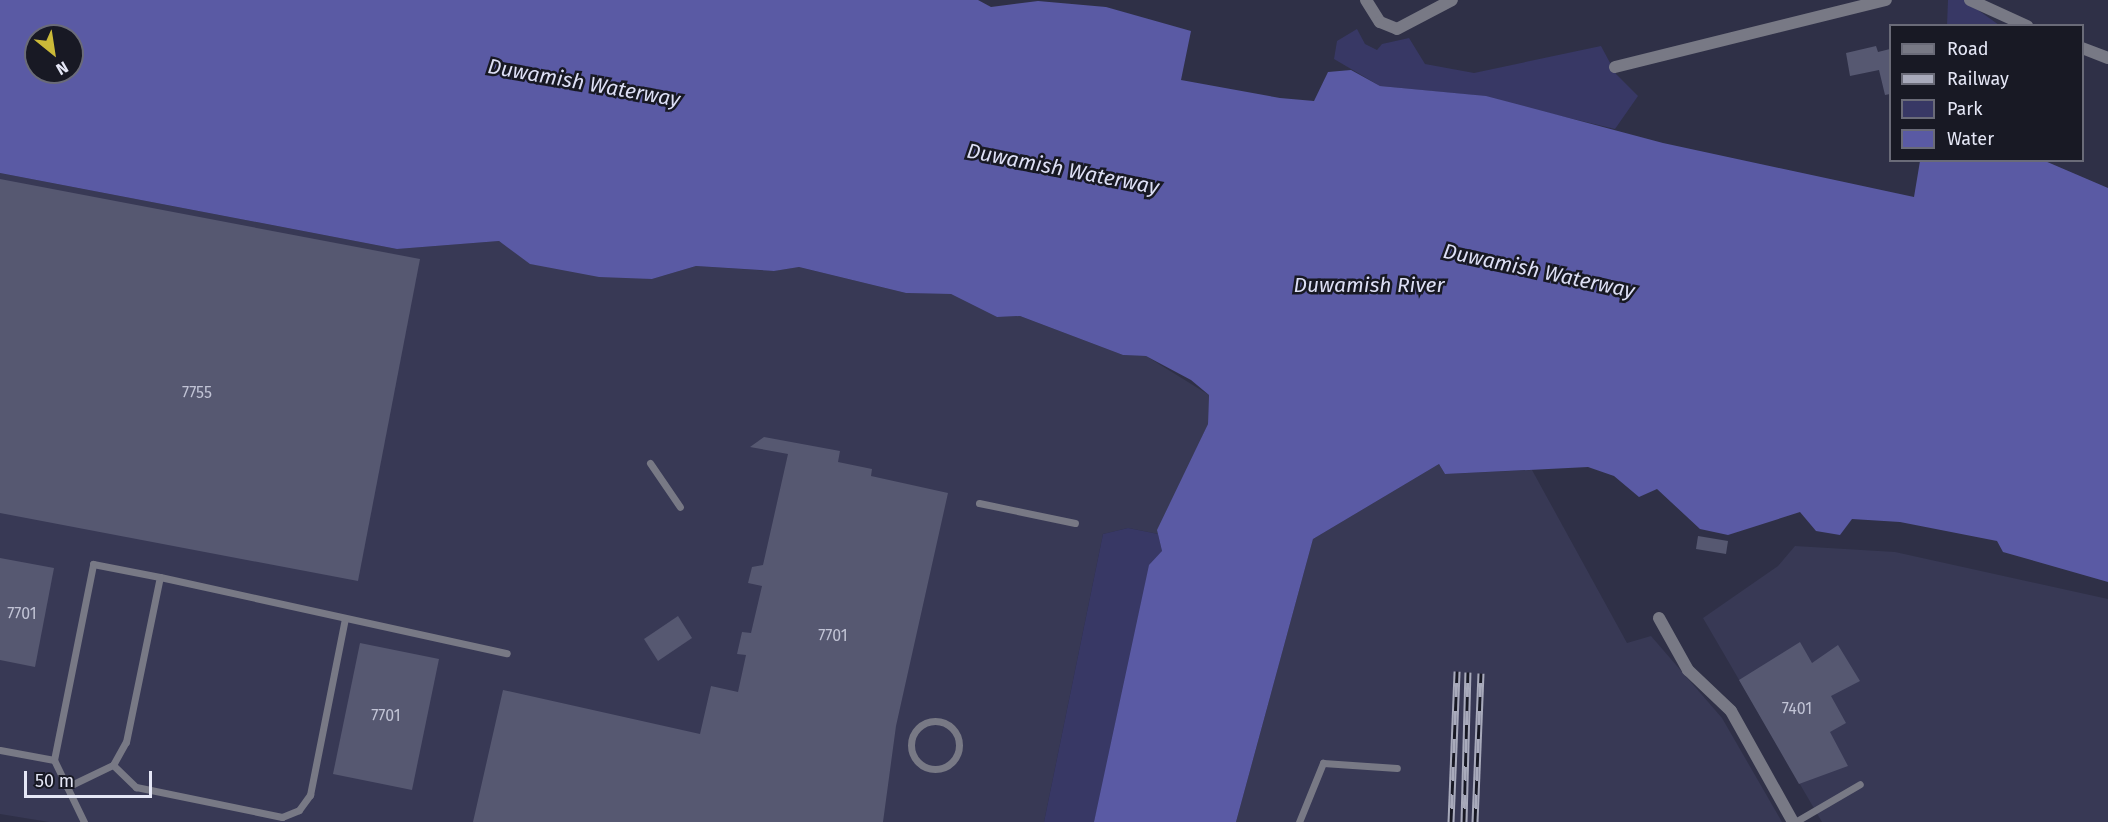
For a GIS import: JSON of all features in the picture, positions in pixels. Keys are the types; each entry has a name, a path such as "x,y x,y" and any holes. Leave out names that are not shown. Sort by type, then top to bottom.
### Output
{"street":[{"path":"1366,0 1387,28 1407,26 1452,0"},
{"path":"1615,67 1886,0"},
{"path":"1970,0 2022,24"},
{"path":"2084,49 2108,58"},
{"path":"1659,618 1688,670 1731,711 1794,822"}],"lane":[{"path":"650,463 680,507"},
{"path":"979,504 1075,523"},
{"path":"84,822 54,760 93,564 507,652"},
{"path":"67,787 113,765 126,742 160,577"},
{"path":"113,765 136,787 282,817 299,810 310,795 345,619"},
{"path":"934,720 955,730 959,746 953,760 931,768 913,755 911,739 919,726 934,720"},
{"path":"0,750 54,760"},
{"path":"1299,822 1323,763 1397,768"},
{"path":"1794,822 1860,784"}],"shaded area":[{"path":"0,173 397,249 499,241 531,264 652,279 696,266 773,271 799,267 906,293 951,294 997,317 1020,316 1123,355 1146,356 1209,395 1208,424 1158,534 1128,528 1103,534 1044,822 49,822 0,814"},
{"path":"1439,464 1445,474 1532,470 1627,643 1651,636 1722,718 1782,822 1236,822 1313,539"},
{"path":"1795,546 1895,552 2108,599 2108,822 1822,822 1703,618 1778,566"}],"green space":[{"path":"1948,0 1964,0 1998,24 1947,24"},
{"path":"1357,29 1365,44 1377,50 1382,44 1409,38 1425,64 1474,73 1601,46 1616,74 1638,96 1615,129 1473,95 1380,86 1334,59 1337,41"},
{"path":"1128,528 1158,534 1162,551 1094,822 1044,822 1103,534"}],"water":[{"name":"Duwamish River","path":"0,0 978,0 991,7 1038,1 1106,7 1191,31 1181,80 1280,98 1314,101 1328,72 1351,70 1380,86 1486,96 1663,143 1914,197 1920,162 2047,162 2108,188 2108,582 2003,552 1997,541 1900,522 1852,519 1840,535 1816,531 1800,512 1728,535 1700,529 1657,489 1639,497 1614,476 1588,467 1445,474 1439,464 1313,539 1236,822 1094,822 1149,565 1162,551 1157,530 1208,424 1209,395 1191,380 1146,356 1123,355 1020,316 997,317 951,294 906,293 799,267 774,271 696,266 652,279 599,277 530,264 499,241 397,249 0,173"}],"building":[{"path":"1876,46 1878,52 1889,49 1889,94 1885,95 1879,70 1850,76 1846,53"},
{"path":"0,179 420,259 358,581 0,513"},
{"path":"764,437 840,451 838,462 872,469 871,476 948,493 896,726 883,822 473,822 503,690 700,734 711,686 738,692 746,655 737,654 742,632 751,633 762,586 748,583 752,567 763,565 788,454 750,447"},
{"path":"1698,536 1728,541 1726,554 1696,549"},
{"path":"0,558 54,568 35,667 0,660"},
{"path":"678,616 692,638 658,661 644,639"},
{"path":"1800,642 1812,663 1838,645 1860,681 1831,696 1846,723 1830,732 1848,766 1799,784 1739,680"},
{"path":"360,643 439,659 412,790 333,774"}],"railway":[{"path":"1451,822 1457,671"},
{"path":"1464,822 1468,672"},
{"path":"1475,822 1481,673"}],"water label":[{"name":"Duwamish Waterway","path":"584,83"},
{"name":"Duwamish Waterway","path":"1063,169"},
{"name":"Duwamish Waterway","path":"1539,271"}]}
